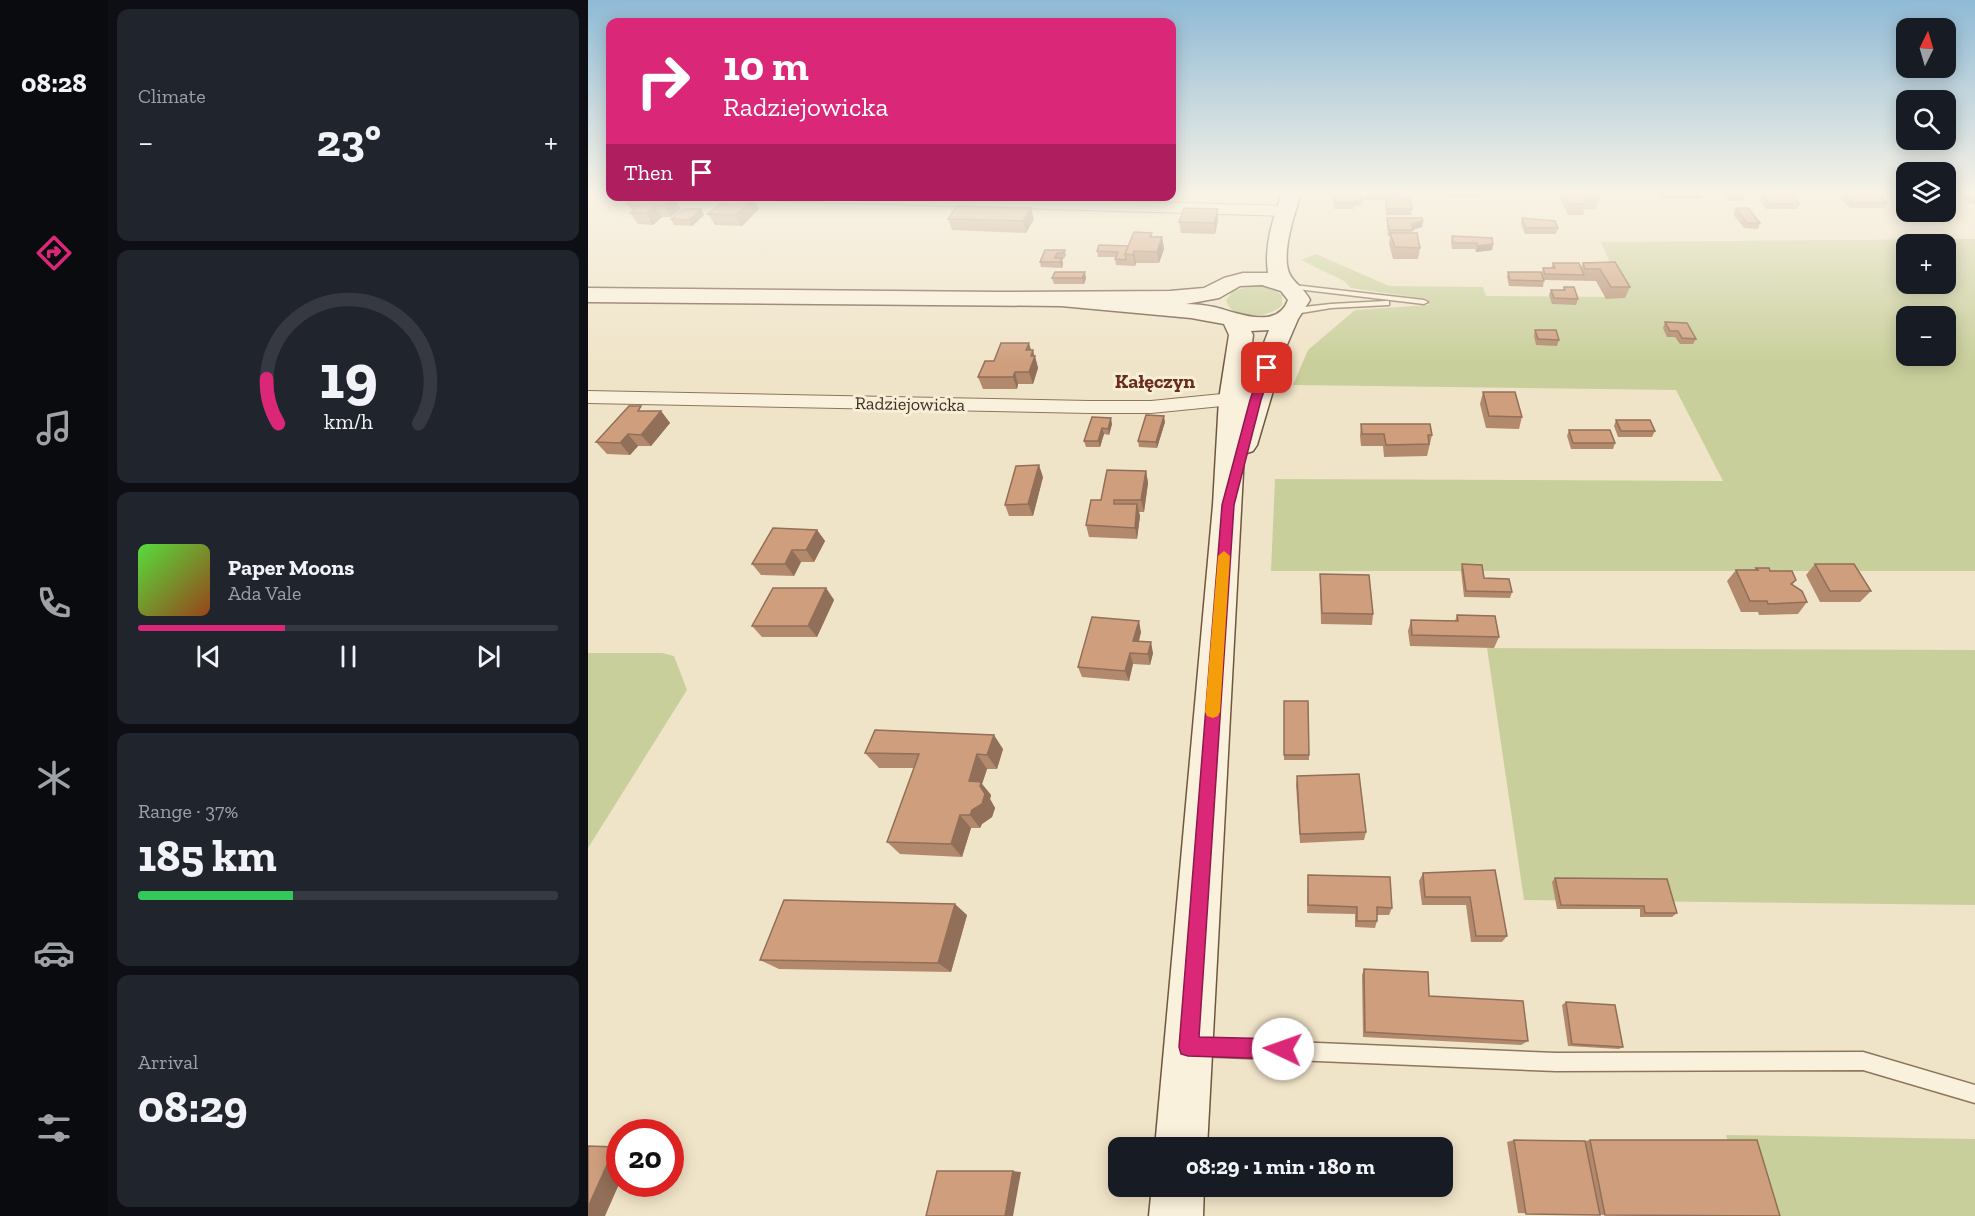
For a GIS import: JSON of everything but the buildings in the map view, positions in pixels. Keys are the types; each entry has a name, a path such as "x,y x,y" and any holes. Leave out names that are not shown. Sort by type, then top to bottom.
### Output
{"main road":[{"path":"1182,1137 1228,505 1232,399 1241,335 1228,318 1214,308 1213,299 1258,250"},
{"path":"1228,505 1256,400 1276,342 1298,306 1298,295 1286,285 1277,270 1280,250"},
{"path":"588,296 1062,299 1192,297 1260,278 1286,285"},
{"path":"1062,299 1264,324 1292,313"},
{"path":"1121,306 1182,318 1216,332 1226,348 1232,399"},
{"path":"1176,1216 1177,1197"}],"street":[{"name":"Radziejowicka","path":"588,398 1089,407 1151,407 1232,399"}],"lane":[{"path":"1286,285 1424,302 1331,306 1292,313"},
{"path":"1188,1047 1556,1062 1863,1061 1975,1094"}],"green space":[{"path":"1604,250 1896,250 1896,294 1956,294 1956,250 1975,250 1975,571 1271,571 1275,479 1723,481 1676,390 1293,385 1308,350 1355,310 1429,305 1427,299 1351,288 1344,281 1301,260 1316,254 1389,286 1483,287 1486,296 1625,297"},
{"path":"1256,285 1272,288 1282,295 1282,305 1269,313 1251,316 1235,312 1229,307 1226,300 1233,291"},
{"path":"1487,648 1975,650 1975,905 1524,900"},
{"path":"588,653 662,653 674,656 687,690 588,848"},
{"path":"1726,1135 1975,1139 1975,1216 1751,1216"}],"slow traffic":[{"path":"1213,712 1224,556"}],"district":[{"name":"Kałęczyn","path":"1155,381"}],"route":[{"path":"1267,368 1256,400 1228,505 1188,1047 1283,1049"}]}
